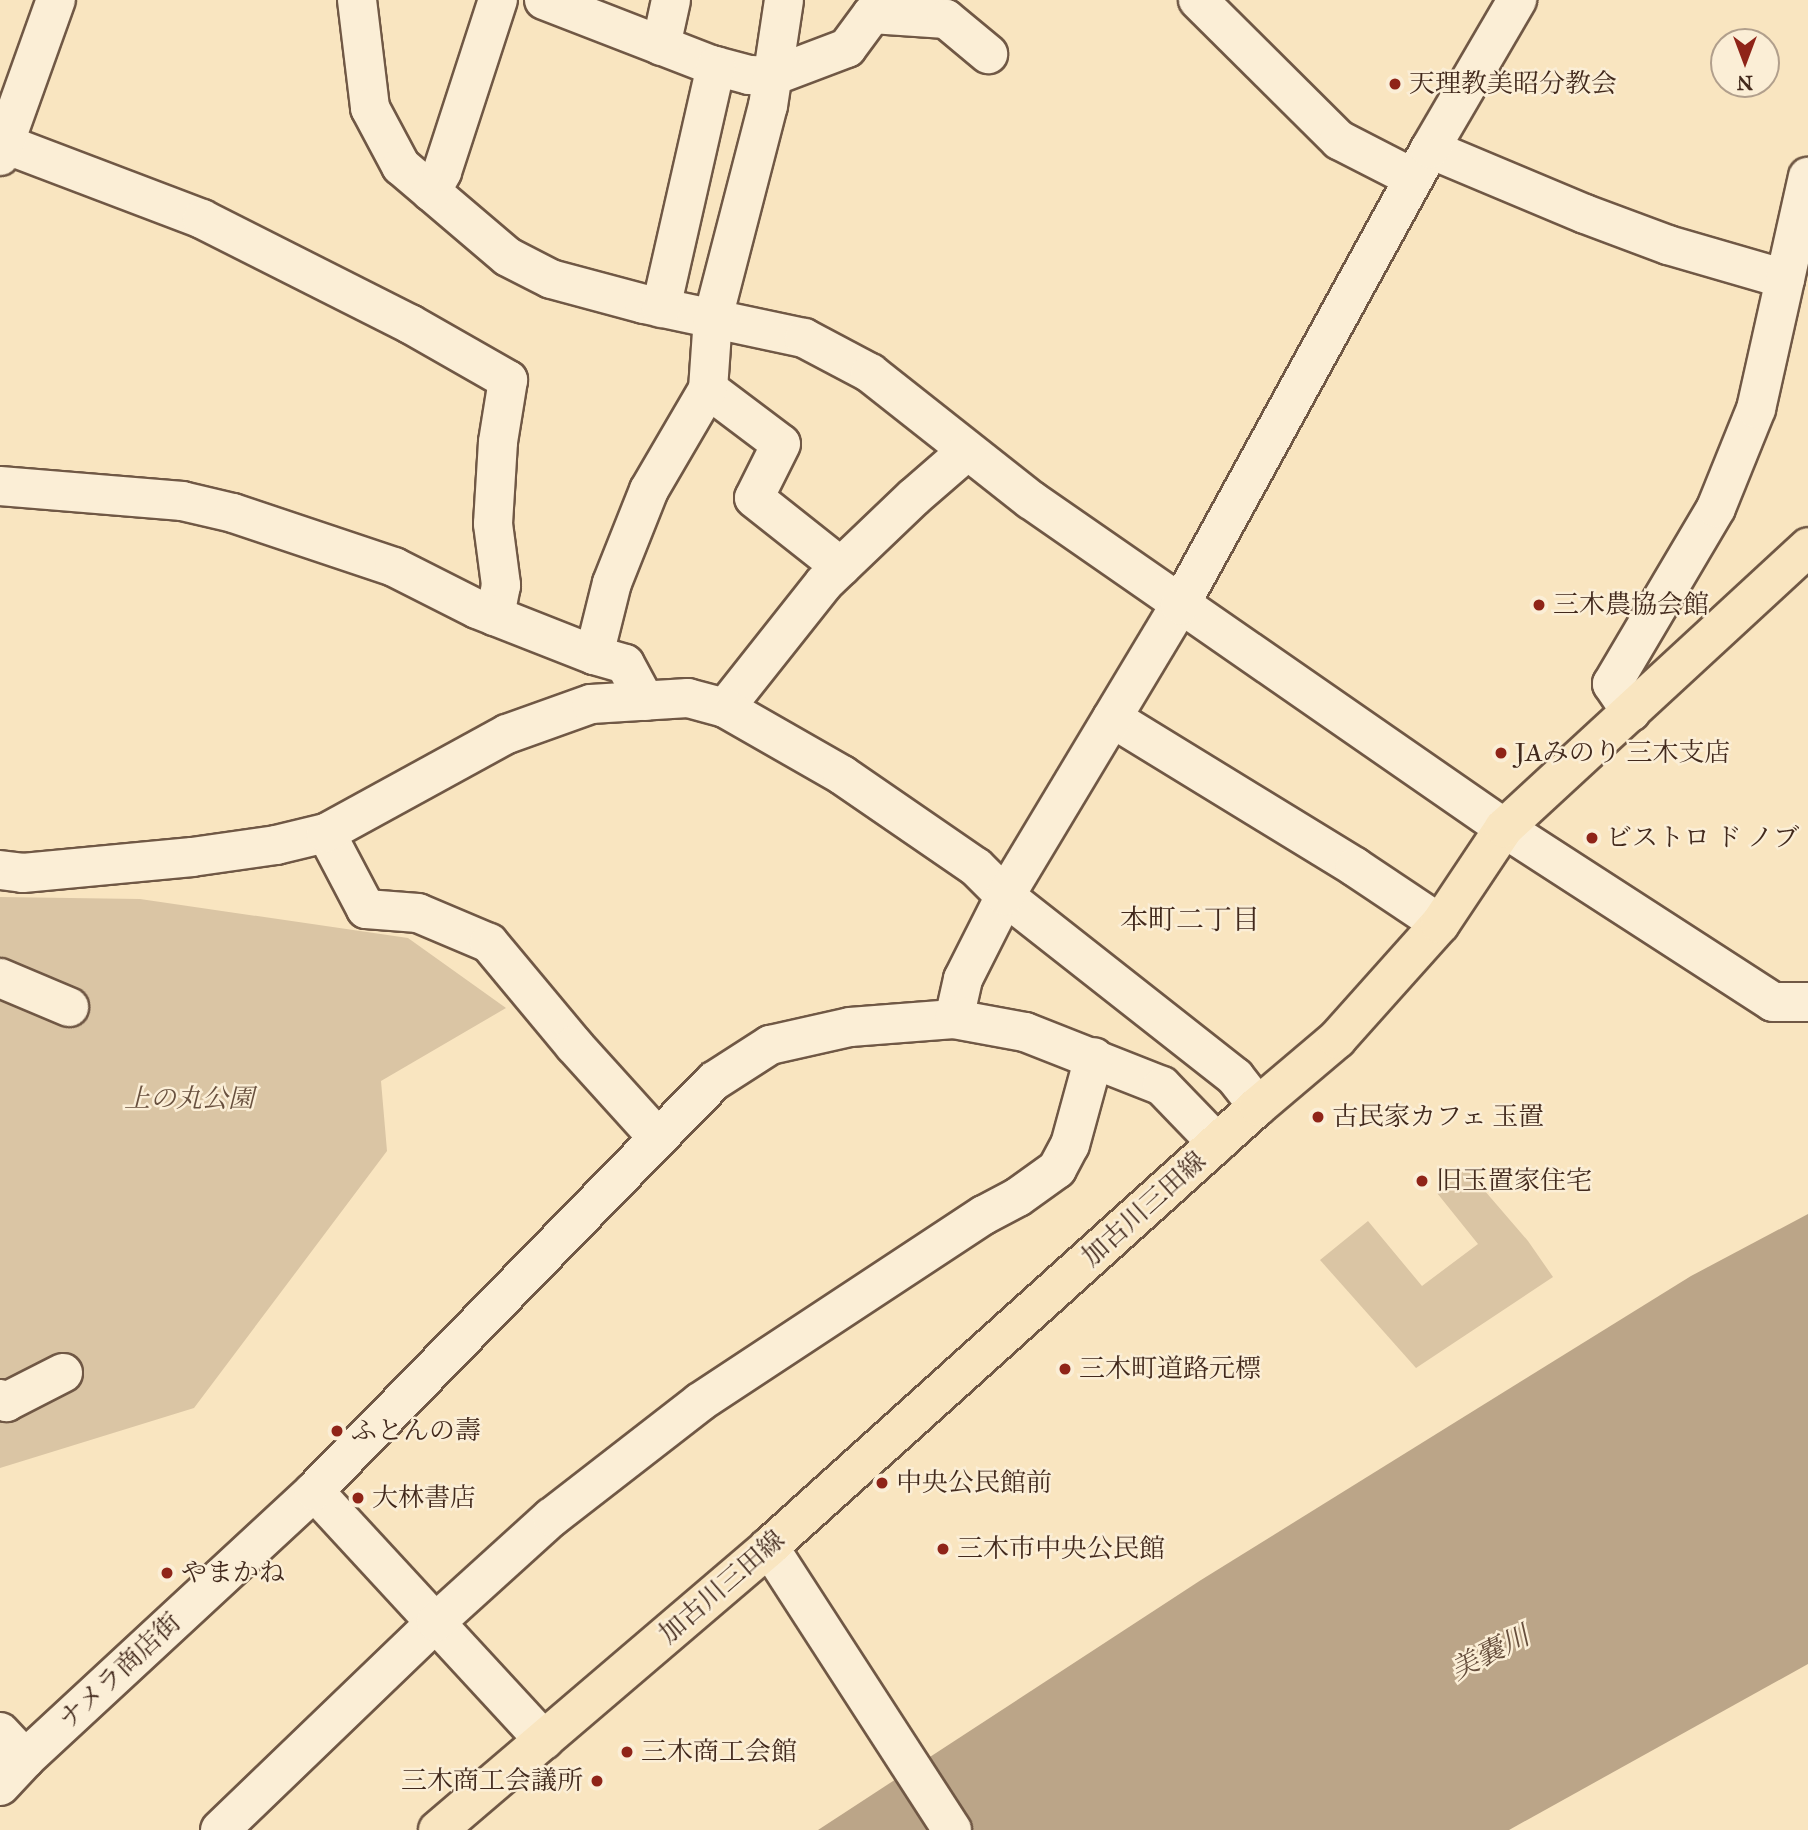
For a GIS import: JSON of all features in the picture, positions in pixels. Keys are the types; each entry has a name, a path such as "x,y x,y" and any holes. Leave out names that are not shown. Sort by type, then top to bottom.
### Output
{"main road":[{"name":"加古川三田線","path":"438,1830 769,1547 1258,1106 1337,1039 1440,924 1504,828 1808,547"}],"street":[{"path":"56,0 2,150 202,219 410,324 508,380 498,442 494,524 500,585 495,616"},
{"path":"357,0 370,108 401,166 508,257 551,279 661,308 804,338 870,373 967,452 1180,605 1504,828 1773,1002 1808,1002"},
{"path":"431,192 442,172 498,0"},
{"path":"544,0 716,66 773,76 847,48 872,13 952,10 988,54"},
{"path":"661,46 671,0"},
{"path":"594,655 612,583 649,490 708,388 713,318 773,76 784,0"},
{"path":"1198,0 1339,140 1585,215 1668,245 1785,279"},
{"path":"954,1019 962,979 1005,896 1180,605 1422,164 1517,0"},
{"path":"661,308 716,66"},
{"path":"1631,712 1612,684 1716,508 1756,409 1808,178"},
{"path":"689,189 744,198"},
{"path":"708,388 781,444 754,498 841,568"},
{"path":"725,708 824,583 914,497 967,452"},
{"path":"0,486 182,501 233,513 394,568 495,616 594,655 625,664 645,701"},
{"path":"0,870 23,873 192,857 276,845 326,833 507,734 591,704 688,698 725,708 842,775 976,867 1005,896 1235,1077 1258,1106"},
{"path":"1112,718 1355,867 1440,924"},
{"path":"326,833 366,909 418,913 489,943 574,1045 658,1138"},
{"path":"0,978 69,1007"},
{"name":"ナメラ商店街","path":"8,1759 314,1491 714,1081 770,1045 850,1027 954,1019 1025,1032 1094,1057 1161,1086 1217,1143"},
{"path":"220,1830 436,1622 552,1517 700,1402 1057,1168 1070,1145 1094,1057"},
{"path":"0,1399 6,1402 63,1373"},
{"path":"314,1491 544,1740"},
{"path":"769,1547 952,1830"}],"green space":[{"name":"上の丸公園","path":"0,897 140,899 408,938 506,1008 381,1081 387,1151 194,1408 0,1468"},
{"path":"1466,1169 1528,1241 1553,1277 1416,1368 1320,1260 1368,1221 1422,1286 1478,1244 1437,1193"}],"water":[{"name":"美嚢川","path":"1808,1214 1808,1664 1509,1830 818,1830 1201,1580 1691,1276"}],"place":[{"name":"天理教美昭分教会","path":"1395,84"},
{"name":"三木農協会館","path":"1539,605"},
{"name":"JAみのり 三木支店","path":"1501,753"},
{"name":"ビストロ ド ノブ","path":"1592,838"},
{"name":"古民家カフェ 玉置","path":"1318,1117"},
{"name":"旧玉置家住宅","path":"1422,1181"},
{"name":"三木町道路元標","path":"1065,1369"},
{"name":"ふとんの壽","path":"337,1431"},
{"name":"中央公民館前","path":"882,1483"},
{"name":"大林書店","path":"358,1498"},
{"name":"三木市中央公民館","path":"943,1549"},
{"name":"やまかね","path":"167,1573"},
{"name":"三木商工会館","path":"627,1752"},
{"name":"三木商工会議所","path":"597,1781"}],"district":[{"name":"本町二丁目","path":"1190,920"}]}
